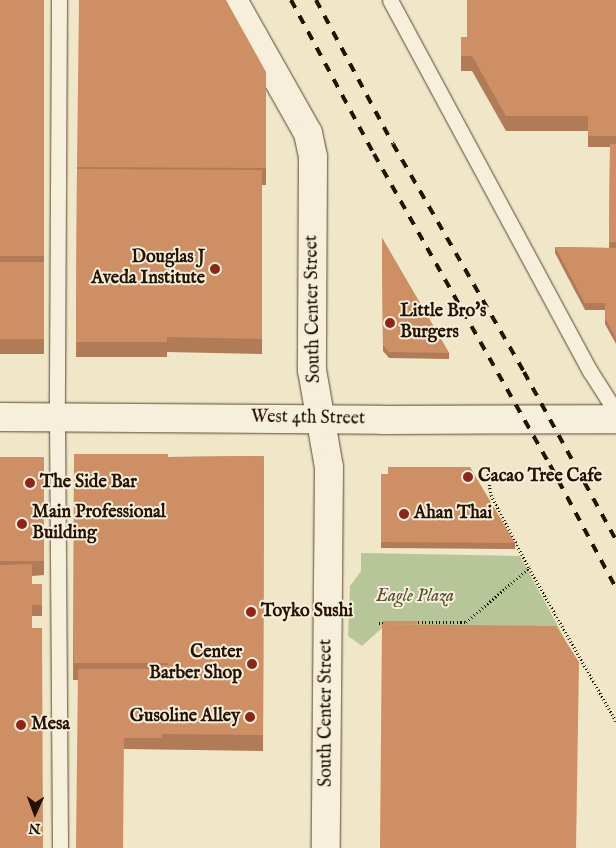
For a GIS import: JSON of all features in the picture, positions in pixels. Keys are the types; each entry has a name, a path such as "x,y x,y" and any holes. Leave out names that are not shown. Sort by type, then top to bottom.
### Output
{"street":[{"name":"South Center Street","path":"233,0 308,133 314,157 312,370 329,467 326,848"},
{"name":"West 4th Street","path":"0,416 321,420 616,419"}],"lane":[{"path":"59,0 57,416 60,848"},
{"path":"390,0 586,362 616,412"}],"path":[{"path":"487,467 491,495 529,568 616,721"},
{"path":"408,622 466,622 529,568"},
{"path":"466,622 466,631"},
{"path":"379,623 388,623"}],"green space":[{"name":"Eagle Plaza","path":"361,553 520,556 566,641 382,639 382,628 362,646 348,636 350,586 361,571"}],"building":[{"path":"0,0 44,0 44,256 0,256"},
{"path":"79,0 226,0 266,72 266,168 77,167"},
{"path":"467,0 507,0 507,37 467,37"},
{"path":"507,0 588,0 588,116 506,116 472,56 461,56 461,37 507,37"},
{"path":"588,0 616,0 616,136 588,136"},
{"path":"610,144 616,144 616,242 609,242"},
{"path":"77,169 262,170 262,339 167,337 167,342 76,342"},
{"path":"382,238 449,353 389,352 383,345"},
{"path":"555,247 616,248 616,338 605,318 605,303 585,303"},
{"path":"0,262 44,262 44,339 0,339"},
{"path":"74,454 168,454 168,663 74,663"},
{"path":"264,456 263,735 162,734 162,665 168,665 168,457"},
{"name":"Main Professional Building","path":"0,457 44,457 44,561 0,561"},
{"path":"388,467 470,467 515,543 381,542 381,474 388,474"},
{"path":"32,564 32,584 42,584 42,605 32,605 32,628 42,628 43,848 0,848 0,565"},
{"path":"383,621 417,621 417,624 383,624"},
{"path":"382,624 556,626 579,662 576,848 380,848"},
{"path":"78,669 162,669 162,738 124,738 123,848 76,848"}],"railway":[{"path":"291,0 374,154 550,465 616,588"},
{"path":"316,0 393,144 524,372 616,540"}],"place":[{"name":"Douglas J Aveda Institute","path":"215,269"},
{"name":"Little Bro's Burgers","path":"390,323"},
{"name":"Cacao Tree Cafe","path":"468,477"},
{"name":"The Side Bar","path":"30,483"},
{"name":"Ahan Thai","path":"404,514"},
{"name":"Main Professional Building","path":"22,524"},
{"name":"Toyko Sushi","path":"251,612"},
{"name":"Center Barber Shop","path":"252,664"},
{"name":"Gusoline Alley","path":"250,717"},
{"name":"Mesa","path":"21,725"}]}
